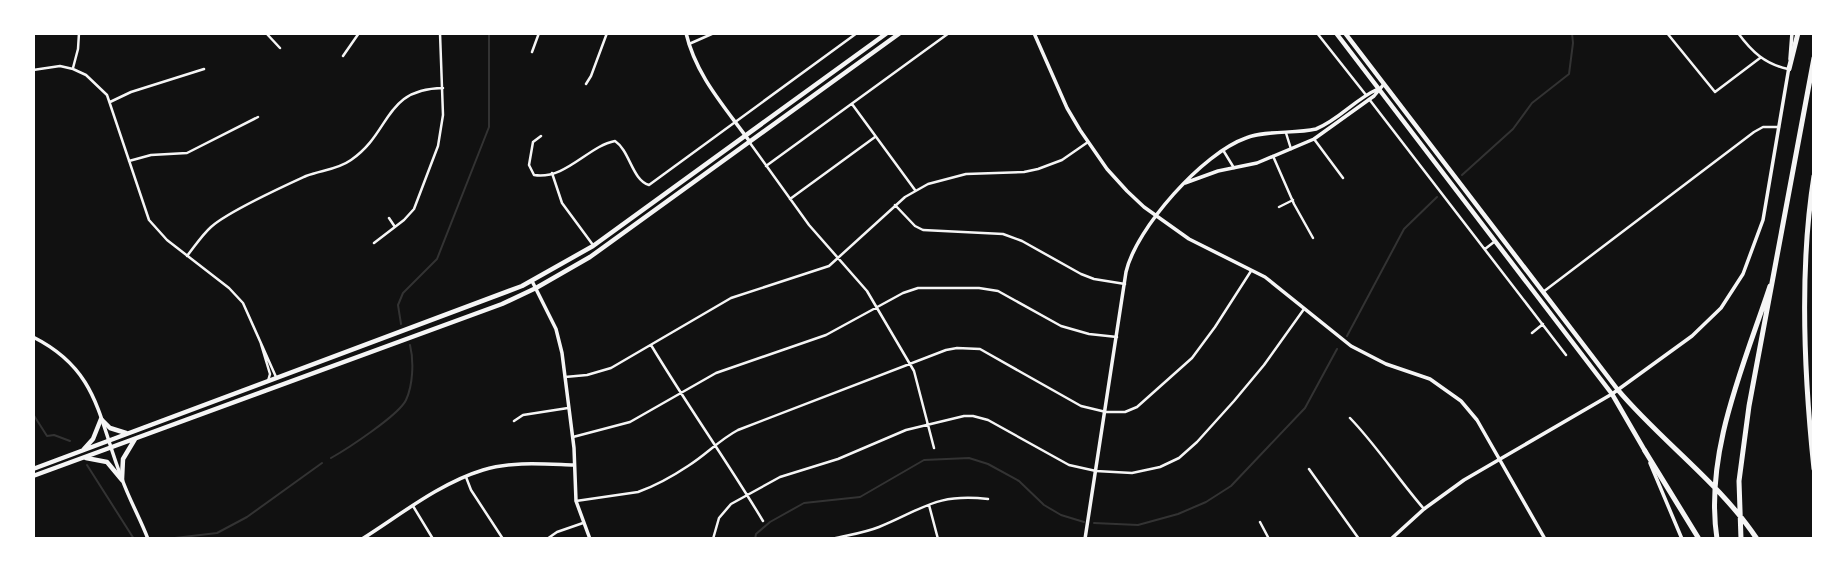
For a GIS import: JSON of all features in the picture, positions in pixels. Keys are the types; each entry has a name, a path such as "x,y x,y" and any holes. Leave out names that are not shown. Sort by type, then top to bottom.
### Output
{"highway":[{"path":"33,477 130,433 489,301 532,281 593,246 887,33"},
{"path":"110,444 136,438 412,338 536,288 590,257 900,33"},
{"path":"1336,33 1563,332 1615,392 1742,519 1757,539"},
{"path":"1345,33 1579,339 1615,392 1644,451 1699,539"},
{"path":"1789,69 1798,33"},
{"path":"1741,539 1739,481 1749,406 1814,58"},
{"path":"1814,176 1805,318 1806,380 1814,469"},
{"path":"1494,242 1507,244"},
{"path":"1717,539 1716,478 1721,451 1736,386 1777,263"},
{"path":"1563,332 1579,339"},
{"path":"271,389 277,380"},
{"path":"82,455 102,419 116,432 130,433"},
{"path":"122,480 123,460 136,438"},
{"path":"33,469 82,455 107,462 122,480"}],"street":[{"path":"73,69 79,33"},
{"path":"266,33 280,48"},
{"path":"343,56 359,33"},
{"path":"374,243 414,209 438,146 442,133 443,88 440,33"},
{"path":"532,52 540,33"},
{"path":"586,84 607,33"},
{"path":"686,33 704,80 813,230 867,291 917,379 934,448"},
{"path":"689,44 714,33"},
{"path":"541,136 534,142 530,169 534,175 552,173 573,165 615,141 621,146 645,186 857,33"},
{"path":"766,166 949,33"},
{"path":"1034,33 1067,108 1088,142 1127,191 1157,217 1189,239 1265,277 1344,341 1371,358 1421,375 1461,401 1477,420 1545,539"},
{"path":"1317,33 1566,355"},
{"path":"1667,33 1715,92 1760,58"},
{"path":"1738,33 1760,58 1789,69"},
{"path":"1391,539 1424,509 1464,480 1615,392 1692,336 1721,308 1752,253 1763,220 1789,69 1792,33"},
{"path":"33,70 60,66 73,69 86,75 107,95 149,220 162,237 240,299 249,312 277,380"},
{"path":"110,102 131,92 204,69"},
{"path":"1183,184 1273,156 1314,139 1384,84"},
{"path":"187,256 212,227 225,217 307,176 340,167 350,161 371,142 392,110 408,95 417,90 443,88"},
{"path":"1085,539 1125,284 1129,261 1135,247 1194,171 1223,150 1253,136 1325,126 1368,97"},
{"path":"852,104 915,190"},
{"path":"129,161 150,155 187,153 258,117"},
{"path":"1544,292 1754,132 1763,127 1779,127"},
{"path":"1286,133 1291,149"},
{"path":"790,199 876,136"},
{"path":"1314,139 1343,178"},
{"path":"565,377 600,372 731,298 822,269 915,190 956,175 1024,173 1062,160 1088,142"},
{"path":"1223,150 1234,169"},
{"path":"1273,156 1314,238"},
{"path":"552,173 562,203 593,246"},
{"path":"1279,207 1293,200"},
{"path":"895,205 915,226 923,230 1003,234 1080,274 1125,284"},
{"path":"389,218 395,227"},
{"path":"1485,249 1494,242"},
{"path":"576,501 638,492 688,467 738,430 957,348 980,349 1081,406 1106,412 1125,412 1137,407 1192,358 1252,269"},
{"path":"532,281 556,328 573,437 576,501 590,539"},
{"path":"573,437 630,422 716,373 826,335 903,293 918,288 989,289 1008,295 1061,326 1089,334 1117,337"},
{"path":"713,539 719,518 731,504 780,477 838,459 906,430 964,416 981,417 1069,465 1096,471 1132,473 1150,470 1179,458 1197,442 1264,365 1304,309"},
{"path":"1532,333 1543,324"},
{"path":"33,337 59,352 77,369 89,387 122,480 147,537"},
{"path":"261,344 270,374 267,383"},
{"path":"651,345 763,521"},
{"path":"514,421 523,415 569,408"},
{"path":"1350,418 1373,442 1398,479 1424,509"},
{"path":"1644,451 1682,539"},
{"path":"362,539 413,506 466,477 505,466 574,465"},
{"path":"1309,469 1359,539"},
{"path":"466,477 503,539"},
{"path":"832,539 867,532 929,503 961,498 988,499"},
{"path":"929,503 938,539"},
{"path":"413,506 433,539"},
{"path":"1260,522 1269,539"},
{"path":"547,539 557,532 583,523"}],"waterway":[{"path":"401,324 398,305 403,293 437,259 489,127 489,33"},
{"path":"1462,175 1513,129 1532,103 1569,74 1572,33"},
{"path":"1347,336 1404,229 1437,197"},
{"path":"331,458 383,423 406,400 412,373 410,345"},
{"path":"1094,523 1138,525 1178,514 1206,502 1231,486 1305,408 1337,349"},
{"path":"33,414 47,436 54,435 70,441"},
{"path":"755,539 756,534 770,522 804,503 860,497 924,460 969,458 988,464 1019,481 1044,505 1061,515 1084,522"},
{"path":"166,539 217,533 247,517 322,463"},
{"path":"87,465 134,539"}]}
